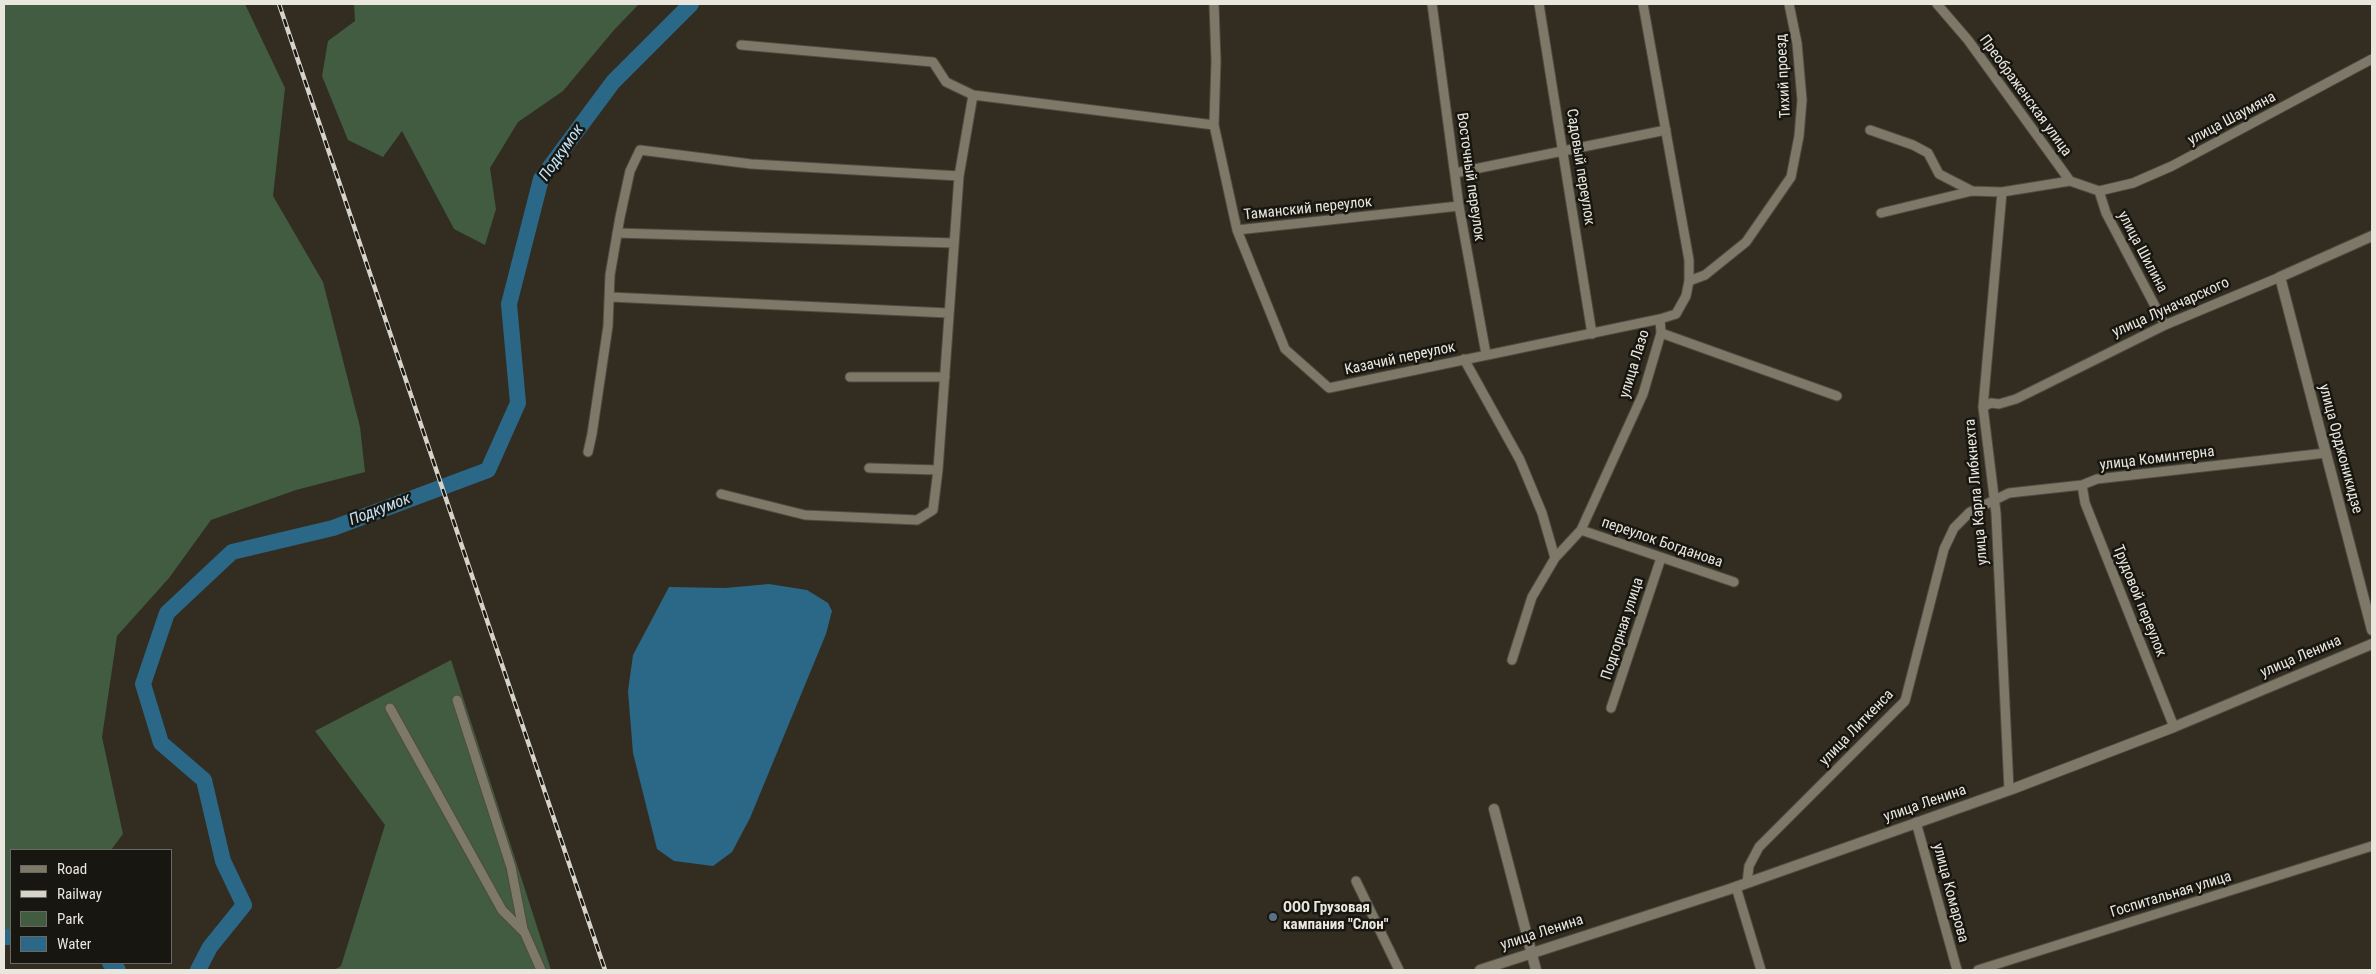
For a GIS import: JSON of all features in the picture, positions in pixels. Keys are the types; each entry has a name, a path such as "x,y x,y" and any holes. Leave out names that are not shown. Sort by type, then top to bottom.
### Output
{"street":[{"name":"Таманский переулок","path":"1214,4 1216,62 1214,125 1237,230 1459,206"},
{"name":"Восточный переулок","path":"1432,4 1459,206 1486,354"},
{"name":"Садовый переулок","path":"1539,4 1564,150 1592,334"},
{"name":"улица Лазо","path":"1512,660 1532,597 1555,558 1581,530 1643,394 1661,333 1660,319 1676,314 1686,296 1689,282 1689,260 1643,4"},
{"name":"Тихий проезд","path":"1689,282 1705,275 1746,242 1792,177 1799,136 1802,100 1797,43 1790,4"},
{"name":"Преображенская улица","path":"1937,4 1968,40 2070,181"},
{"path":"741,46 933,62 946,82 973,95 1214,125"},
{"name":"улица Шаумяна","path":"2100,191 2133,183 2172,166 2372,59"},
{"path":"721,494 805,515 917,520 933,510 938,470 959,176 973,95"},
{"path":"1455,173 1666,130"},
{"path":"1870,130 1913,145 1928,153 1939,174 1972,191"},
{"path":"588,452 608,326 610,275 617,233 630,171 640,150 751,164 959,176"},
{"path":"1880,213 1972,191 2002,192 2070,181 2100,191"},
{"name":"улица Шилина","path":"2100,191 2106,213 2165,325"},
{"name":"улица Карла Либкнехта","path":"2002,192 1983,407 1996,513 2009,790"},
{"name":"Казачий переулок","path":"1237,230 1285,349 1329,388 1660,319"},
{"path":"617,233 954,243"},
{"name":"улица Луначарского","path":"1983,407 1990,403 1999,404 2016,399 2165,325 2372,236"},
{"name":"улица Орджоникидзе","path":"2280,277 2372,630"},
{"path":"610,297 948,313"},
{"path":"1661,333 1837,396"},
{"path":"1464,359 1520,460 1542,513 1555,558"},
{"path":"850,376 945,377"},
{"name":"улица Коминтерна","path":"1994,501 2009,494 2082,485 2097,479 2326,453"},
{"path":"869,468 938,470"},
{"name":"Трудовой переулок","path":"2082,485 2085,503 2174,727"},
{"name":"улица Литкенса","path":"1747,883 1749,866 1759,847 1905,701 1944,550 1954,528 1970,512 1994,501"},
{"name":"переулок Богданова","path":"1581,530 1734,582"},
{"name":"Подгорная улица","path":"1611,708 1661,558"},
{"name":"улица Ленина","path":"1480,970 1736,887 2009,790 2174,727 2372,644"},
{"path":"457,700 511,868 525,932 541,970"},
{"path":"390,708 502,910 525,932"},
{"path":"1494,809 1536,970"},
{"name":"улица Комарова","path":"1916,822 1957,970"},
{"name":"Госпитальная улица","path":"1978,970 2372,846"},
{"path":"1356,881 1399,970"},
{"path":"1736,887 1760,970"}],"green space":[{"path":"4,4 245,4 285,88 273,196 323,282 360,427 365,472 296,490 211,520 169,578 117,636 102,737 123,834 112,849 10,849 10,930 4,929"},
{"path":"354,4 639,4 614,30 563,91 518,122 490,168 496,209 485,245 454,229 402,131 383,157 348,140 322,76 328,41 355,21"},
{"path":"451,660 551,970 334,970 341,966 385,825 315,731"}],"water":[{"path":"769,584 807,590 828,603 832,611 826,634 750,818 732,852 713,866 674,861 657,849 633,753 628,691 633,655 669,587 725,588"}],"waterway":[{"name":"Подкумок","path":"198,970 210,947 244,905 223,861 204,780 161,743 143,684 167,613 232,552 333,528 488,470 518,403 509,304 541,179 613,82 691,4"},
{"name":"Подкумок","path":"4,937 10,937"},
{"name":"Подкумок","path":"111,964 118,970"}],"railway":[{"path":"279,4 605,970"}],"place":[{"name":"ООО Грузовая кампания \"Слон\"","path":"1273,917"}]}
